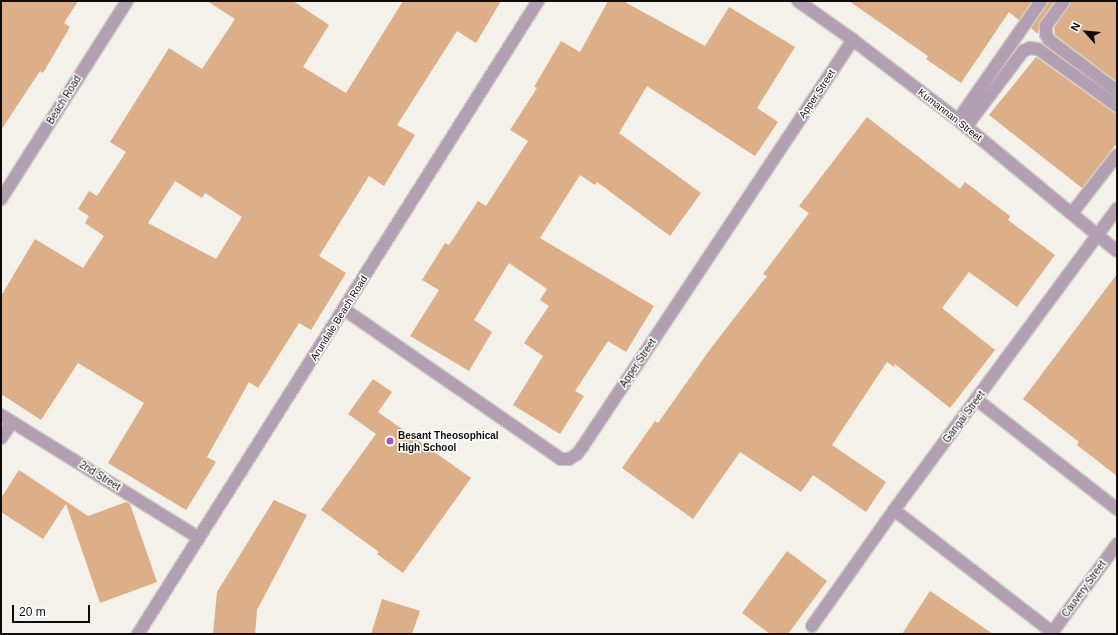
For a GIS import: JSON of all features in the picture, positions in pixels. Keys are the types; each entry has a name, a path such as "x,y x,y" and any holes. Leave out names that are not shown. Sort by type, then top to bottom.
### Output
{"street":[{"name":"Beach Road","path":"1,198 127,1"},
{"name":"Arundale Beach Road","path":"138,634 345,310 538,1"},
{"name":"Kumannan Street","path":"798,1 853,40 962,124 1117,251"},
{"path":"962,124 1041,1"},
{"path":"1064,1 1046,26 1048,40 1117,91"},
{"name":"Apper Street","path":"345,310 561,459 569,459 576,454 582,446 853,40"},
{"path":"962,124 1023,51 1030,48 1038,49 1117,106"},
{"path":"1072,213 1117,155"},
{"name":"Gangai Street","path":"812,626 894,510 977,400 1117,209"},
{"path":"977,400 1117,509"},
{"name":"2nd Street","path":"1,415 199,538"},
{"path":"1,438 12,422"},
{"path":"894,510 1051,633"},
{"name":"Cauvery Street","path":"1051,633 1117,544"}],"building":[{"path":"1,1 78,1 64,23 70,27 43,73 40,71 1,130"},
{"path":"207,1 293,1 329,25 303,67 346,93 403,1 501,1 476,43 457,31 397,125 415,135 384,186 369,176 319,256 346,273 311,330 299,323 258,388 249,382 207,457 216,462 186,510 108,463 144,403 78,363 41,420 1,394 1,296 35,239 83,268 104,236 85,223 89,216 78,209 89,191 97,196 126,152 110,142 169,48 202,69 235,19","holes":["175,181 202,198 205,193 242,217 216,259 148,223"]},
{"path":"608,1 623,1 705,46 729,7 795,47 757,108 778,122 755,156 647,86 619,133 701,193 670,236 597,182 595,185 580,175 540,238 654,306 626,352 608,341 575,391 584,396 560,434 513,405 543,356 524,343 549,306 540,300 547,289 509,263 474,320 492,332 469,371 410,336 439,290 422,280 445,243 449,245 478,201 486,206 528,141 510,130 537,88 534,87 561,41 580,52"},
{"path":"849,1 1032,1 1019,20 1009,12 961,83 926,59 928,56"},
{"path":"1048,1 1055,1 1040,22 1038,34 1031,28"},
{"path":"1071,1 1117,1 1117,82 1055,35 1054,28"},
{"path":"1036,57 1113,112 1117,113 1117,143 1082,188 989,115"},
{"path":"867,117 960,189 965,182 1010,216 1008,220 1055,255 1017,307 969,272 942,308 995,350 950,408 895,364 894,367 887,362 832,445 886,482 866,512 813,475 801,492 740,452 693,519 622,468 655,421 658,423 711,348 767,276 763,274 809,213 799,206"},
{"path":"1117,274 1117,476 1077,445 1079,442 1023,399"},
{"path":"373,379 392,392 378,412 471,478 403,573 377,554 379,552 321,510 376,434 348,414"},
{"path":"19,470 88,516 126,502 130,504 157,582 100,603 66,504 43,539 1,512 1,498"},
{"path":"274,500 307,515 257,610 255,634 213,634 217,592"},
{"path":"787,551 827,581 788,634 770,634 742,613"},
{"path":"930,591 993,634 902,634"},
{"path":"382,599 420,611 412,634 371,634"}],"place":[{"name":"Besant Theosophical High School","path":"390,441"}]}
